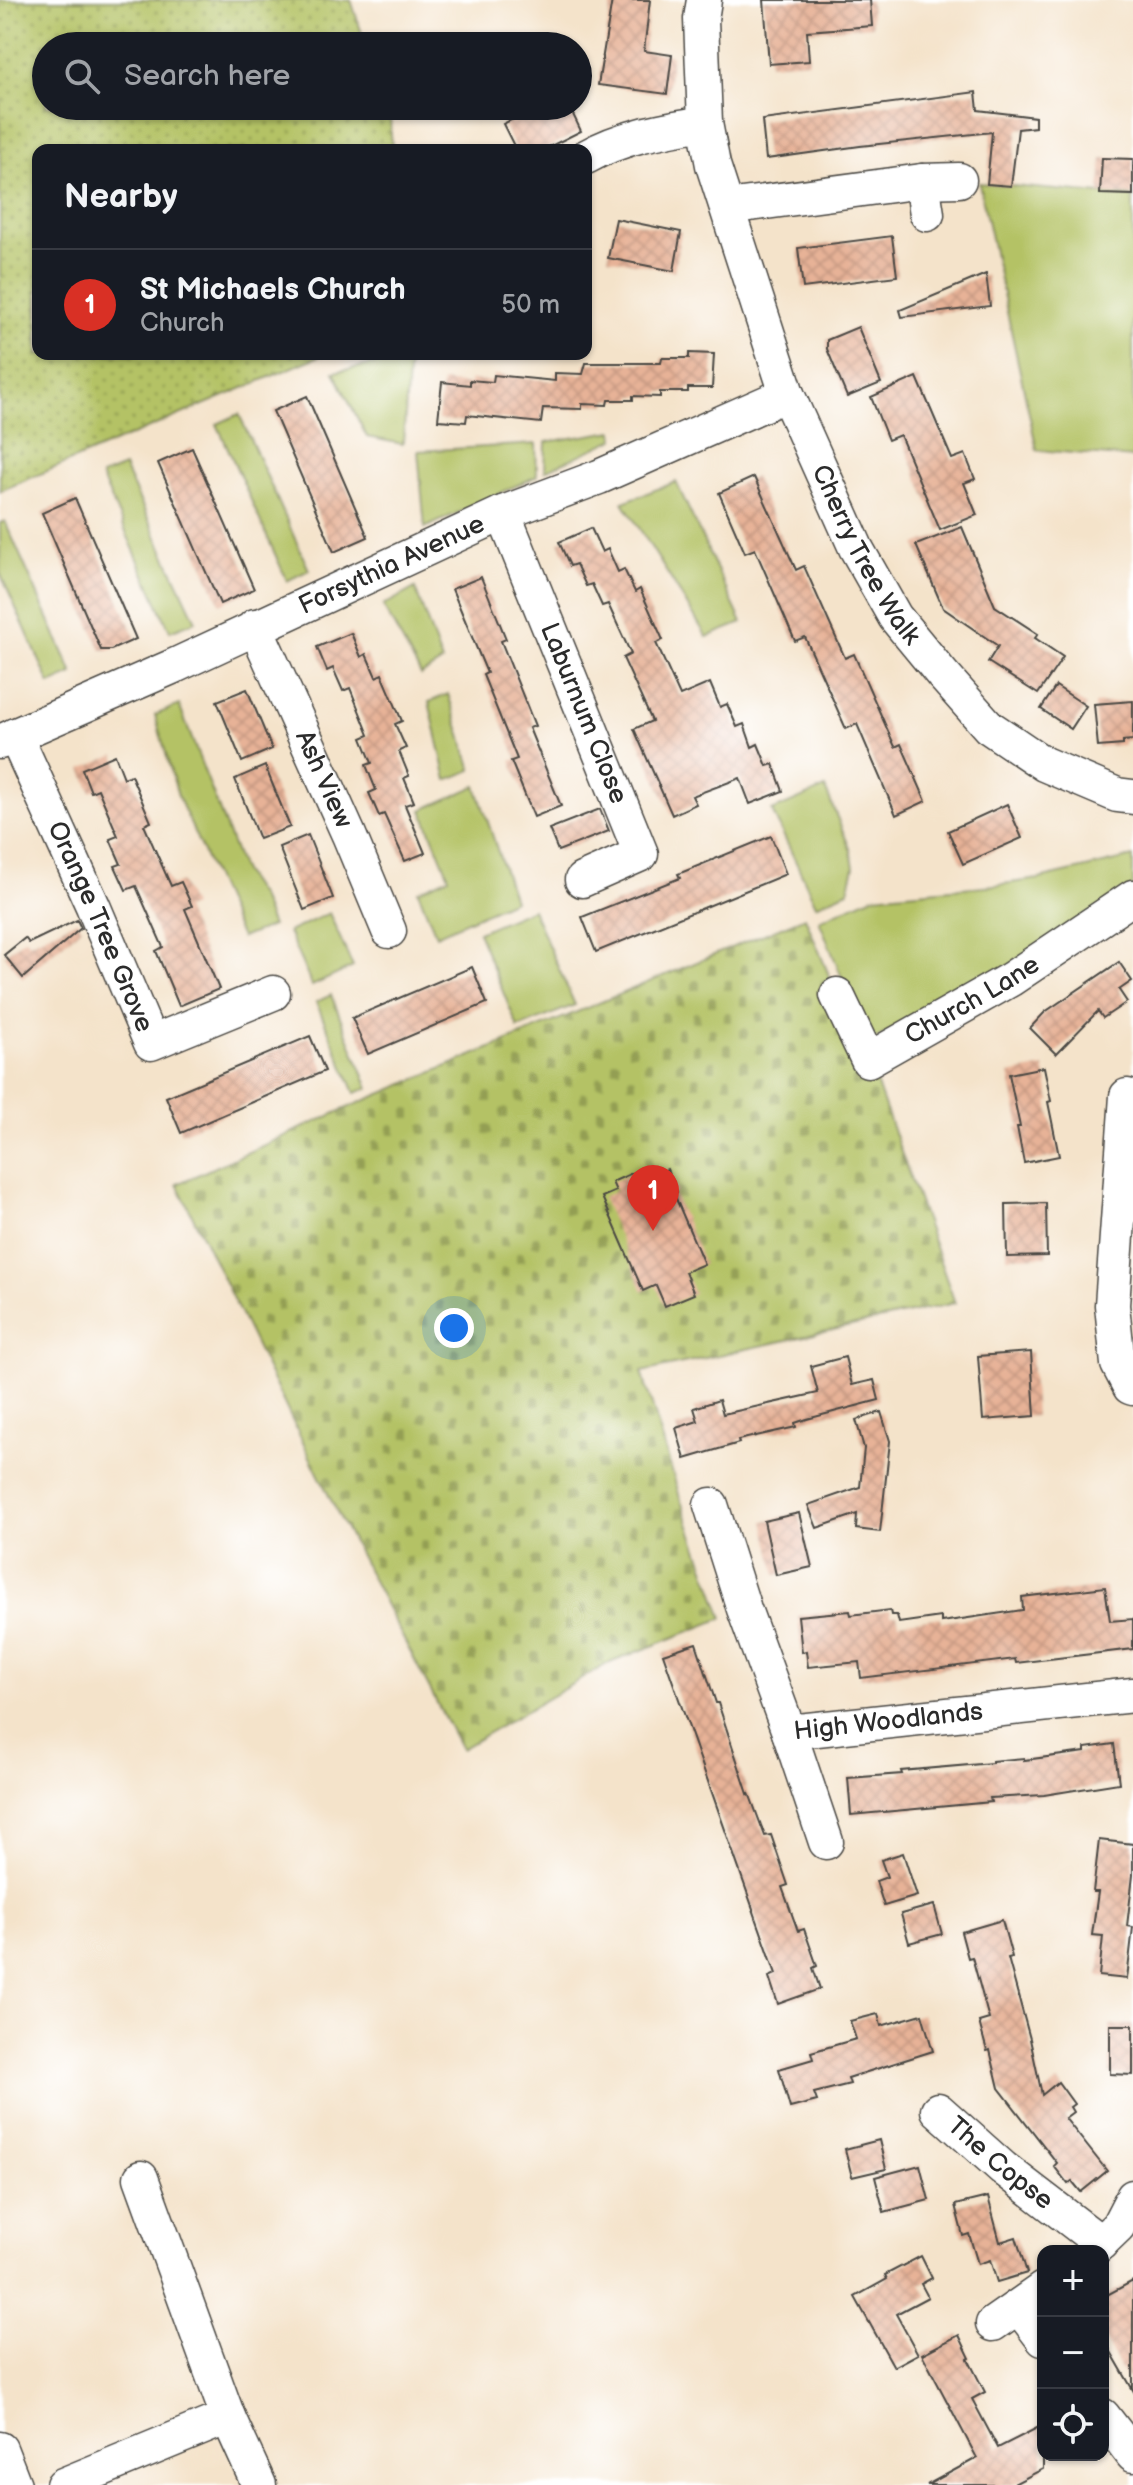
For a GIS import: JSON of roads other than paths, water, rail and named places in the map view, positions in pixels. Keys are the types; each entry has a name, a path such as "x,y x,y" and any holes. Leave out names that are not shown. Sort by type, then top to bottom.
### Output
{"street":[{"name":"Cherry Tree Walk","path":"704,0 701,19 705,123 713,165 787,394 856,548 895,617 989,727 1044,764 1117,795 1133,797"},
{"path":"592,154 649,132 705,123"},
{"path":"727,207 924,197 959,180"},
{"name":"Forsythia Avenue","path":"7,739 174,666 503,513 599,477 787,394"},
{"name":"Laburnum Close","path":"503,513 641,854 582,880"},
{"name":"Ash View","path":"255,626 389,931"},
{"name":"Orange Tree Grove","path":"7,739 93,906 151,1043 273,993"},
{"name":"Church Lane","path":"837,995 868,1060 1011,979 1133,897"},
{"path":"1127,1096 1112,1305 1118,1364 1133,1388"},
{"name":"High Woodlands","path":"711,1505 744,1609 789,1732 1133,1695"},
{"path":"789,1732 826,1842"},
{"name":"The Copse","path":"938,2110 1094,2245"},
{"path":"141,2178 228,2417 259,2485"},
{"path":"1098,2245 1118,2226 1133,2197"},
{"path":"1018,2307 1037,2331"},
{"path":"63,2485 228,2417"},
{"path":"1109,2424 1133,2455"},
{"path":"0,2449 14,2485"}],"place":[{"name":"St Michaels Church","path":"653,1231"}]}
